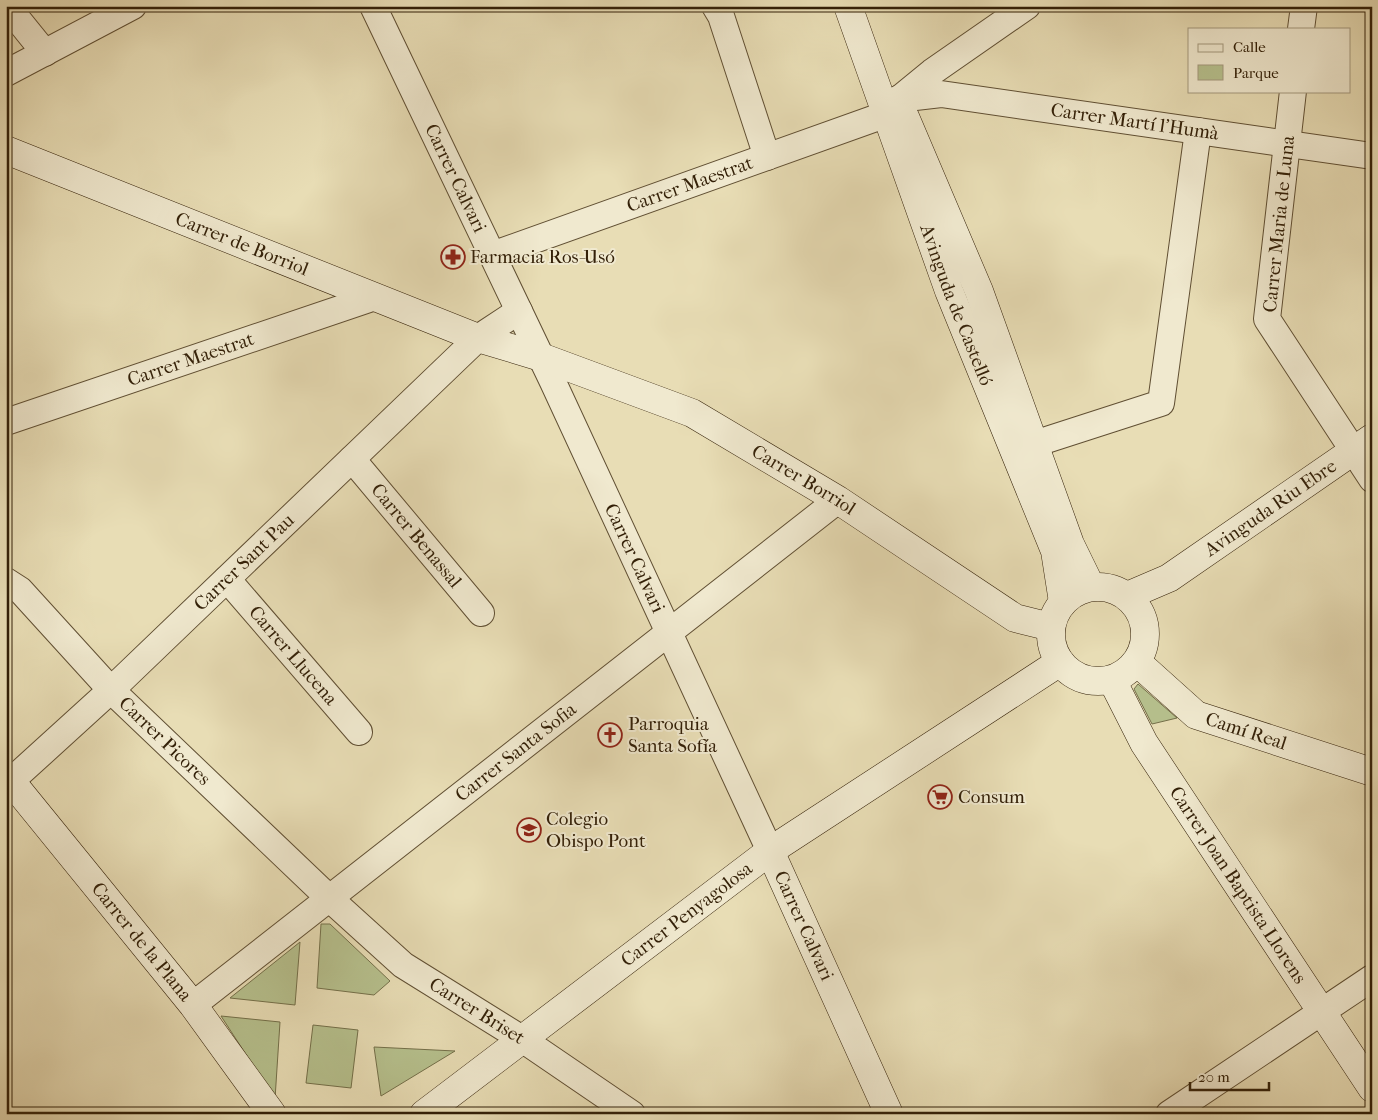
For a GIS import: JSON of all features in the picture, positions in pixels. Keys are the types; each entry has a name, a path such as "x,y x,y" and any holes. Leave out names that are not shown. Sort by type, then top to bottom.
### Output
{"street":[{"path":"7,6 45,53"},
{"path":"6,73 133,6"},
{"name":"Carrer Calvari","path":"373,6 541,357 770,851 889,1114"},
{"path":"715,6 721,16 767,157"},
{"name":"Avinguda de Castelló","path":"848,6 892,107 979,291 1070,544 1091,587"},
{"name":"Avinguda de Castelló","path":"865,6 892,107 949,291 1055,551 1063,602"},
{"path":"892,107 932,72 1027,6"},
{"path":"1301,28 1304,6"},
{"name":"Carrer Maria de Luna","path":"1294,92 1266,318 1362,445 1372,479"},
{"name":"Carrer Martí l'Humà","path":"892,107 941,94 1372,156"},
{"name":"Carrer Maestrat","path":"492,255 767,157 892,107"},
{"path":"1034,444 1161,403 1198,131"},
{"name":"Carrer de Borriol","path":"6,150 478,338 541,357"},
{"name":"Carrer Maestrat","path":"6,422 375,297"},
{"path":"478,338 519,310"},
{"name":"Carrer Sant Pau","path":"8,780 111,690 478,338"},
{"name":"Carrer Borriol","path":"541,357 692,413 838,500 1015,618 1051,627"},
{"name":"Avinguda Riu Ebre","path":"1127,596 1169,578 1362,445"},
{"name":"Carrer Benassal","path":"352,459 481,613"},
{"name":"Carrer Santa Sofia","path":"193,1005 668,631 838,500"},
{"name":"Avinguda Riu Ebre","path":"1144,619 1169,578"},
{"name":"Carrer Llucena","path":"226,579 359,732"},
{"name":"Carrer Picores","path":"6,582 20,590 111,690 328,898"},
{"path":"1091,587 1116,590 1127,596 1137,606 1144,619 1146,634 1144,649 1137,662 1126,673 1112,680 1097,682 1083,679 1070,672 1060,662 1053,645 1051,627 1055,614 1063,602 1076,592 1091,587"},
{"name":"Carrer Penyagolosa","path":"424,1114 770,851 1060,662"},
{"name":"Camí Real","path":"1137,662 1196,715 1372,772"},
{"name":"Carrer Joan Baptista Llorens","path":"1112,680 1144,743 1372,1088"},
{"name":"Carrer de la Plana","path":"8,780 193,1005 272,1114"},
{"name":"Carrer Briset","path":"328,898 403,965 522,1039 632,1114"},
{"path":"1168,1114 1372,978"}],"green space":[{"path":"1138,684 1177,718 1152,724 1134,689"},
{"path":"321,924 330,924 390,981 374,995 317,988"},
{"path":"300,942 295,1005 230,998"},
{"path":"221,1016 280,1022 275,1099"},
{"path":"313,1025 358,1030 351,1088 306,1083"},
{"path":"374,1047 455,1051 381,1096"}],"place":[{"name":"Farmacia Ros-Usó","path":"453,257"},
{"name":"Parroquia Santa Sofía","path":"610,735"},
{"name":"Consum","path":"940,797"},
{"name":"Colegio Obispo Pont","path":"529,830"}]}
